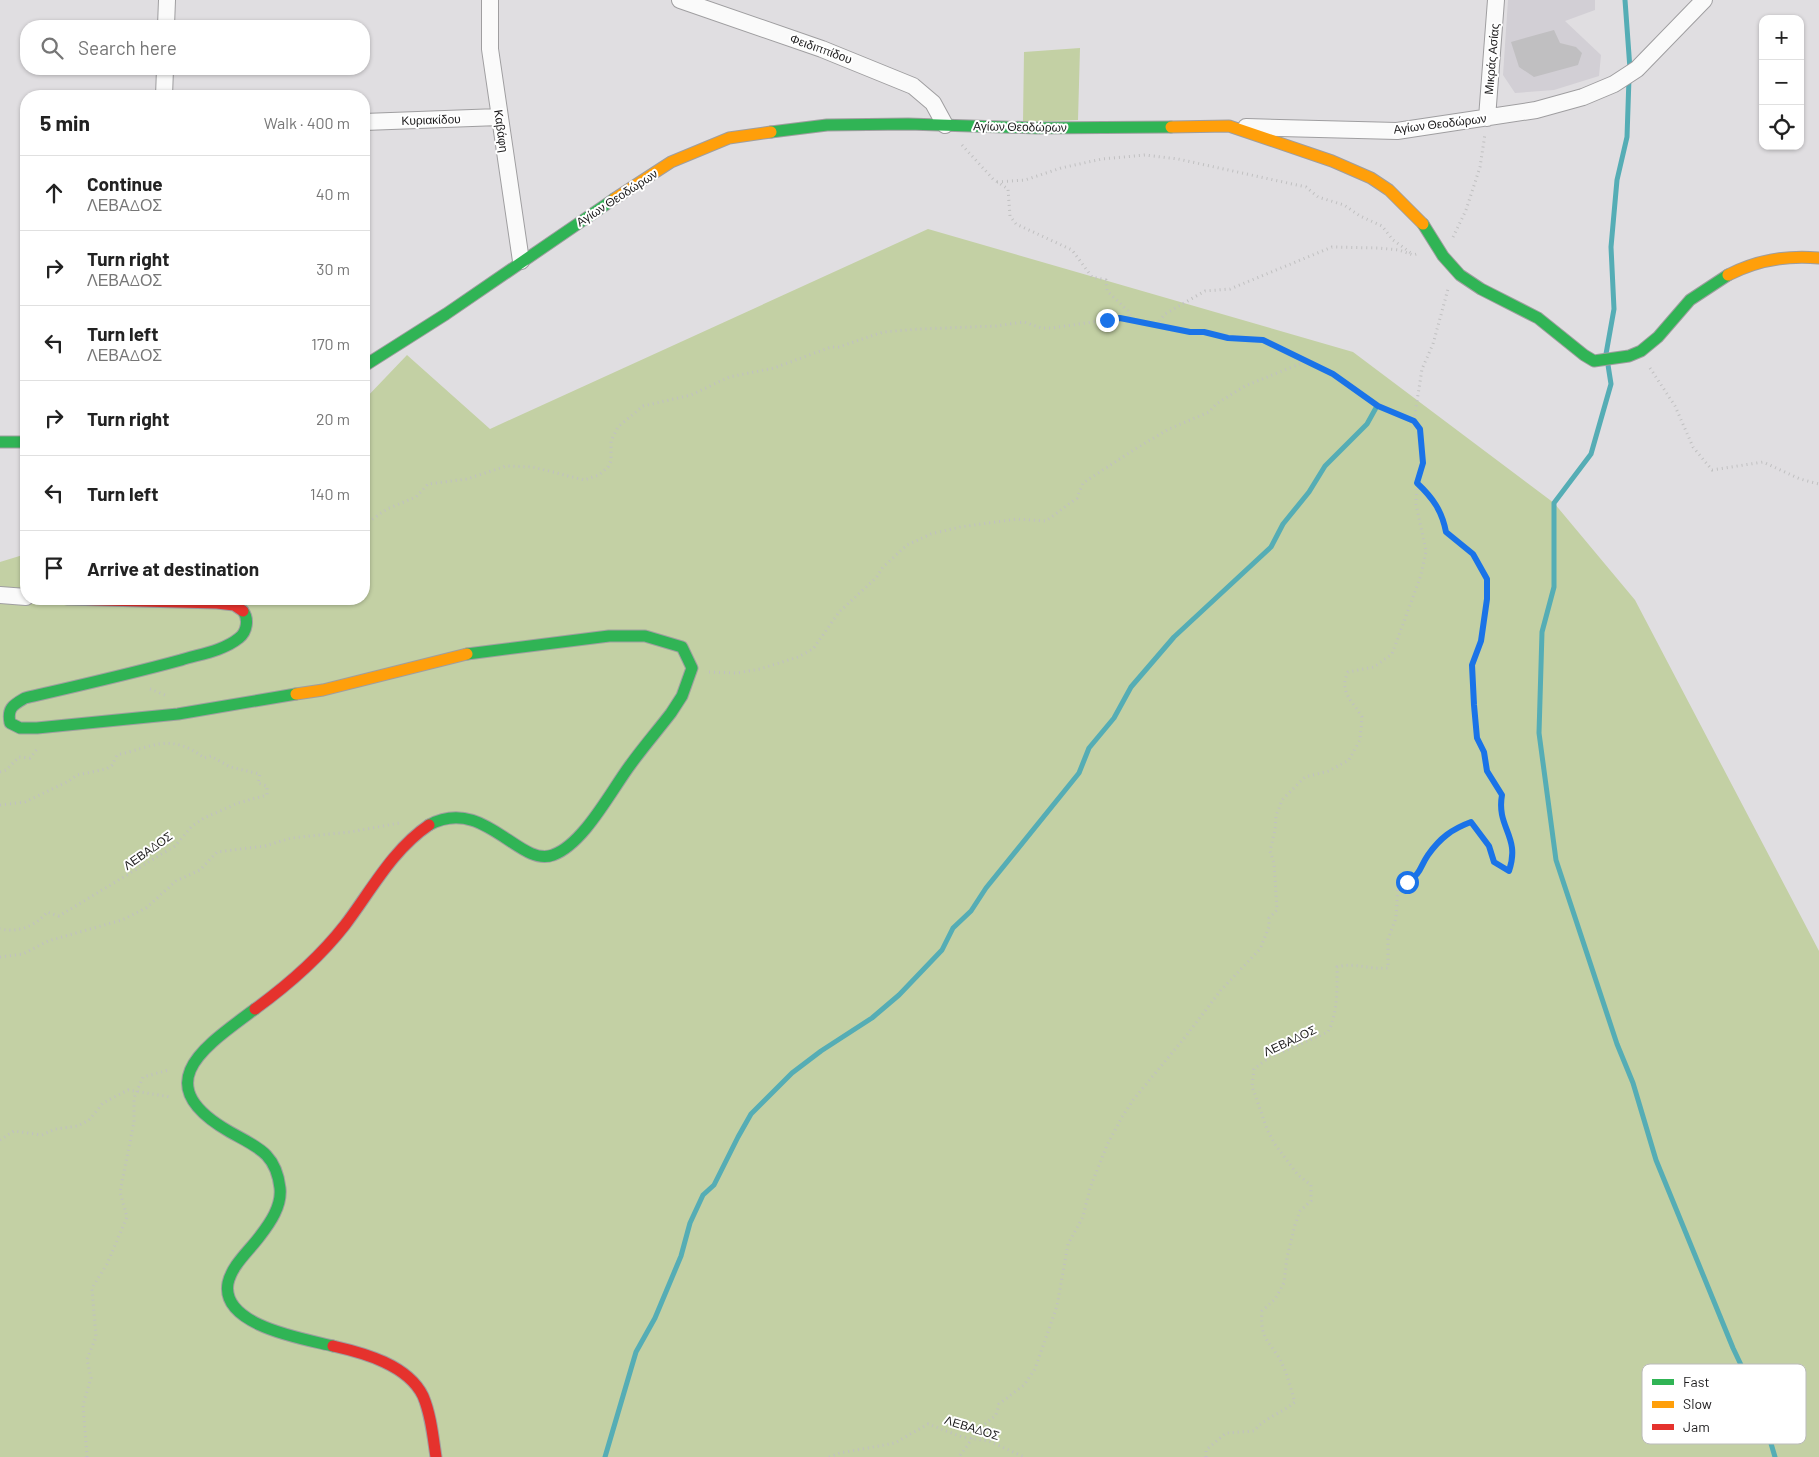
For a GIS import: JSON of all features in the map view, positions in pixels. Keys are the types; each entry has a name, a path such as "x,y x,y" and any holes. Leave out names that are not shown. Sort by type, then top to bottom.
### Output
{"street":[{"path":"166,20 167,0"},
{"name":"Καβάφη","path":"490,0 490,49 521,261"},
{"name":"Φειδιππίδου","path":"680,0 822,49 913,86 932,103 948,125"},
{"name":"Μικράς Ασίας","path":"1487,118 1496,0"},
{"name":"Αγίων Θεοδώρων","path":"370,362 446,314 521,261 671,162 729,138 827,125 948,125 1036,128 1229,126 1397,131 1536,110 1583,97 1614,84 1636,69 1704,0"},
{"path":"164,90 165,75"},
{"name":"Κυριακίδου","path":"370,122 499,117"},
{"path":"1229,126 1258,139 1336,161 1389,190 1421,221 1456,270 1476,286 1537,317 1558,332 1584,357 1593,362 1640,353 1653,342 1689,300 1724,276 1759,262 1806,256 1819,258"},
{"path":"0,442 20,442"},
{"path":"0,595 20,597"},
{"path":"233,605 243,610 247,619 246,630 236,640 187,658 25,698 12,705 8,714 10,723 20,728 37,728 178,714 323,690 475,652 589,638 645,636 682,647 692,668 679,702 626,770 597,814 562,851 548,858 535,857 522,850 507,837 478,821 452,819 432,823 412,836 335,936 283,987 208,1047 196,1060 186,1076 187,1086 196,1102 223,1128 263,1150 276,1170 280,1191 276,1212 256,1242 233,1268 227,1288 230,1303 252,1323 282,1334 349,1349 392,1364 419,1389 431,1425 436,1457"}],"path":[{"path":"1156,325 1165,314 1205,291 1230,289 1332,247 1385,248 1413,255 1440,250 1452,239 1466,210 1480,167 1487,118"},
{"path":"948,125 964,149 997,182 1008,189 1010,216 1016,224 1072,250 1092,277 1106,280 1107,291 1128,310 1132,321"},
{"path":"997,182 1025,180 1061,168 1102,159 1145,155 1178,159 1306,187 1318,197 1344,205 1360,216 1382,226 1393,240 1413,255"},
{"path":"1414,421 1422,369 1433,344 1446,293 1456,270"},
{"path":"370,521 387,509 416,497 428,484 467,480 496,468 533,467 584,480 599,475 604,472 611,461 611,441 618,427 643,406 691,395 728,377 774,368 831,347 839,347 882,332 966,326 996,326 1024,322 1041,328 1052,328 1120,318 1190,332 1204,332 1228,338 1263,340 1342,380 1378,406 1414,421 1420,429 1423,463 1417,483 1416,504 1426,551 1416,592 1392,654 1374,667 1348,672 1344,679 1344,691 1362,717 1360,740 1349,760 1329,771 1305,777 1282,800 1276,816 1270,851 1274,863 1272,874 1277,910 1269,918 1269,927 1260,949 1221,990 1133,1100 1122,1117 1107,1145 1090,1188 1083,1217 1068,1244 1057,1306 1036,1369 1024,1386 999,1404 996,1415 979,1429 973,1439 966,1444 959,1457"},
{"path":"1640,353 1675,406 1693,447 1712,470 1762,462 1800,479 1819,484"},
{"path":"692,668 699,671 736,673 760,669 798,657 813,649 839,612 876,578 883,566 907,545 931,534 960,527 1017,519 1046,521 1077,498 1083,483 1134,449 1169,429 1209,412 1216,404 1245,386 1307,361"},
{"name":"ΛΕΒΑΔΟΣ","path":"1206,1457 1206,1450 1226,1433 1254,1431 1261,1422 1283,1412 1295,1402 1284,1368 1264,1338 1261,1322 1262,1311 1275,1299 1284,1283 1291,1238 1300,1211 1311,1201 1311,1185 1298,1175 1286,1156 1274,1143 1267,1129 1252,1086 1254,1070 1267,1059 1328,1032 1334,1021 1337,967 1357,964 1372,970 1388,968 1388,940 1396,918 1398,886 1419,874 1427,856 1442,837 1455,828 1471,822 1489,846 1494,862 1509,871 1514,856 1513,844 1500,806 1502,795 1487,771 1484,752 1477,738 1472,665 1481,641 1487,599 1487,579 1473,554 1446,532 1443,516 1437,505 1417,483"},
{"path":"128,674 133,681 143,688 171,696"},
{"path":"0,772 6,770 18,757 30,758 36,753 44,735 37,728"},
{"name":"ΛΕΒΑΔΟΣ","path":"0,805 24,802 69,782 77,775 106,769 112,765 117,756 153,744 168,742 187,746 204,758 211,756 242,772 260,774 258,783 268,786 267,795 238,803 204,818 192,826 175,846 59,916 47,912 32,926 12,930 0,929"},
{"path":"0,957 23,954 48,940 122,920 146,908 176,881 200,870 217,852 265,846 291,838 375,828 394,822 425,828"},
{"path":"87,1457 83,1405 91,1378 87,1360 96,1337 92,1288 107,1264 127,1217 120,1192 134,1122 134,1098 143,1077 196,1060"},
{"path":"0,1140 14,1131 42,1135 55,1129 78,1126 89,1120 103,1103 128,1090 138,1090 196,1102"},
{"name":"ΛΕΒΑΔΟΣ","path":"829,1457 895,1443 928,1424 973,1439 989,1441 1024,1457"}],"shaded area":[{"path":"1508,0 1595,0 1595,10 1565,21 1601,55 1599,76 1554,90 1515,93 1503,75"}],"green space":[{"path":"1080,48 1078,120 1023,122 1024,52"},
{"path":"928,229 1353,352 1554,503 1635,600 1819,951 1819,1457 0,1457 0,562 20,556 20,605 370,605 370,394 407,355 490,429"}],"building":[{"path":"1554,30 1560,43 1576,47 1582,53 1578,65 1534,77 1519,67 1511,42"}],"waterway":[{"path":"1625,0 1630,69"},
{"path":"1606,354 1614,309 1611,247 1617,180 1627,137 1629,78"},
{"path":"1608,365 1611,384 1591,454 1554,503 1554,587 1542,632 1539,733 1556,860 1617,1044 1633,1083 1656,1160 1741,1364"},
{"path":"605,1457 636,1352 655,1318 681,1256 690,1223 703,1195 714,1185 751,1114 792,1073 821,1051 872,1018 899,995 942,950 953,928 971,911 986,888 1079,773 1089,748 1114,718 1131,687 1174,637 1271,547 1283,524 1309,492 1325,466 1367,424 1377,406"},
{"path":"1771,1444 1775,1457"}],"traffic: fast":[{"path":"771,132 827,125 908,124 1037,128 1171,127"},
{"path":"370,362 446,314 614,199"},
{"path":"1423,224 1443,256 1460,275 1481,289 1538,318 1594,361 1629,356 1641,351 1658,337 1690,300 1728,275"},
{"path":"0,442 20,442"},
{"path":"243,611 246,621 244,632 239,638 226,646 162,665 25,698 10,710 10,723 20,728 37,728 178,714 296,694"},
{"path":"429,825 449,818 467,819 483,825 527,852 540,856 553,855 564,849 576,840 586,828 631,764 671,713 682,696 692,668 682,647 645,636 609,636 467,654"},
{"path":"255,1009 203,1052 192,1067 188,1082 191,1098 205,1114 230,1132 264,1152 270,1159 278,1176 280,1195 277,1208 268,1226 233,1270 228,1283 229,1298 237,1310 250,1320 267,1328 333,1346"}],"traffic: slow":[{"path":"1171,127 1229,126 1332,161 1371,178 1389,190 1423,224"},
{"path":"614,199 671,162 729,138 771,132"},
{"path":"1728,275 1761,262 1795,257 1819,258"},
{"path":"296,694 323,690 467,654"}],"traffic: jam":[{"path":"234,605 243,611"},
{"path":"255,1009 291,980 325,948 345,925 393,859 404,846 429,825"},
{"path":"333,1346 358,1352 384,1362 396,1368 416,1385 423,1396 428,1411 436,1457"}],"route":[{"path":"1107,320 1120,318 1190,332 1204,332 1228,338 1263,340 1333,374 1378,406 1414,421 1420,429 1423,463 1417,483 1437,505 1443,516 1446,532 1457,543 1473,554 1487,579 1487,599 1481,641 1472,665 1477,738 1484,752 1487,771 1502,795 1500,806 1504,825 1513,844 1514,856 1509,871 1494,862 1489,846 1471,822 1455,828 1442,837 1427,856 1419,874 1407,882"}]}
